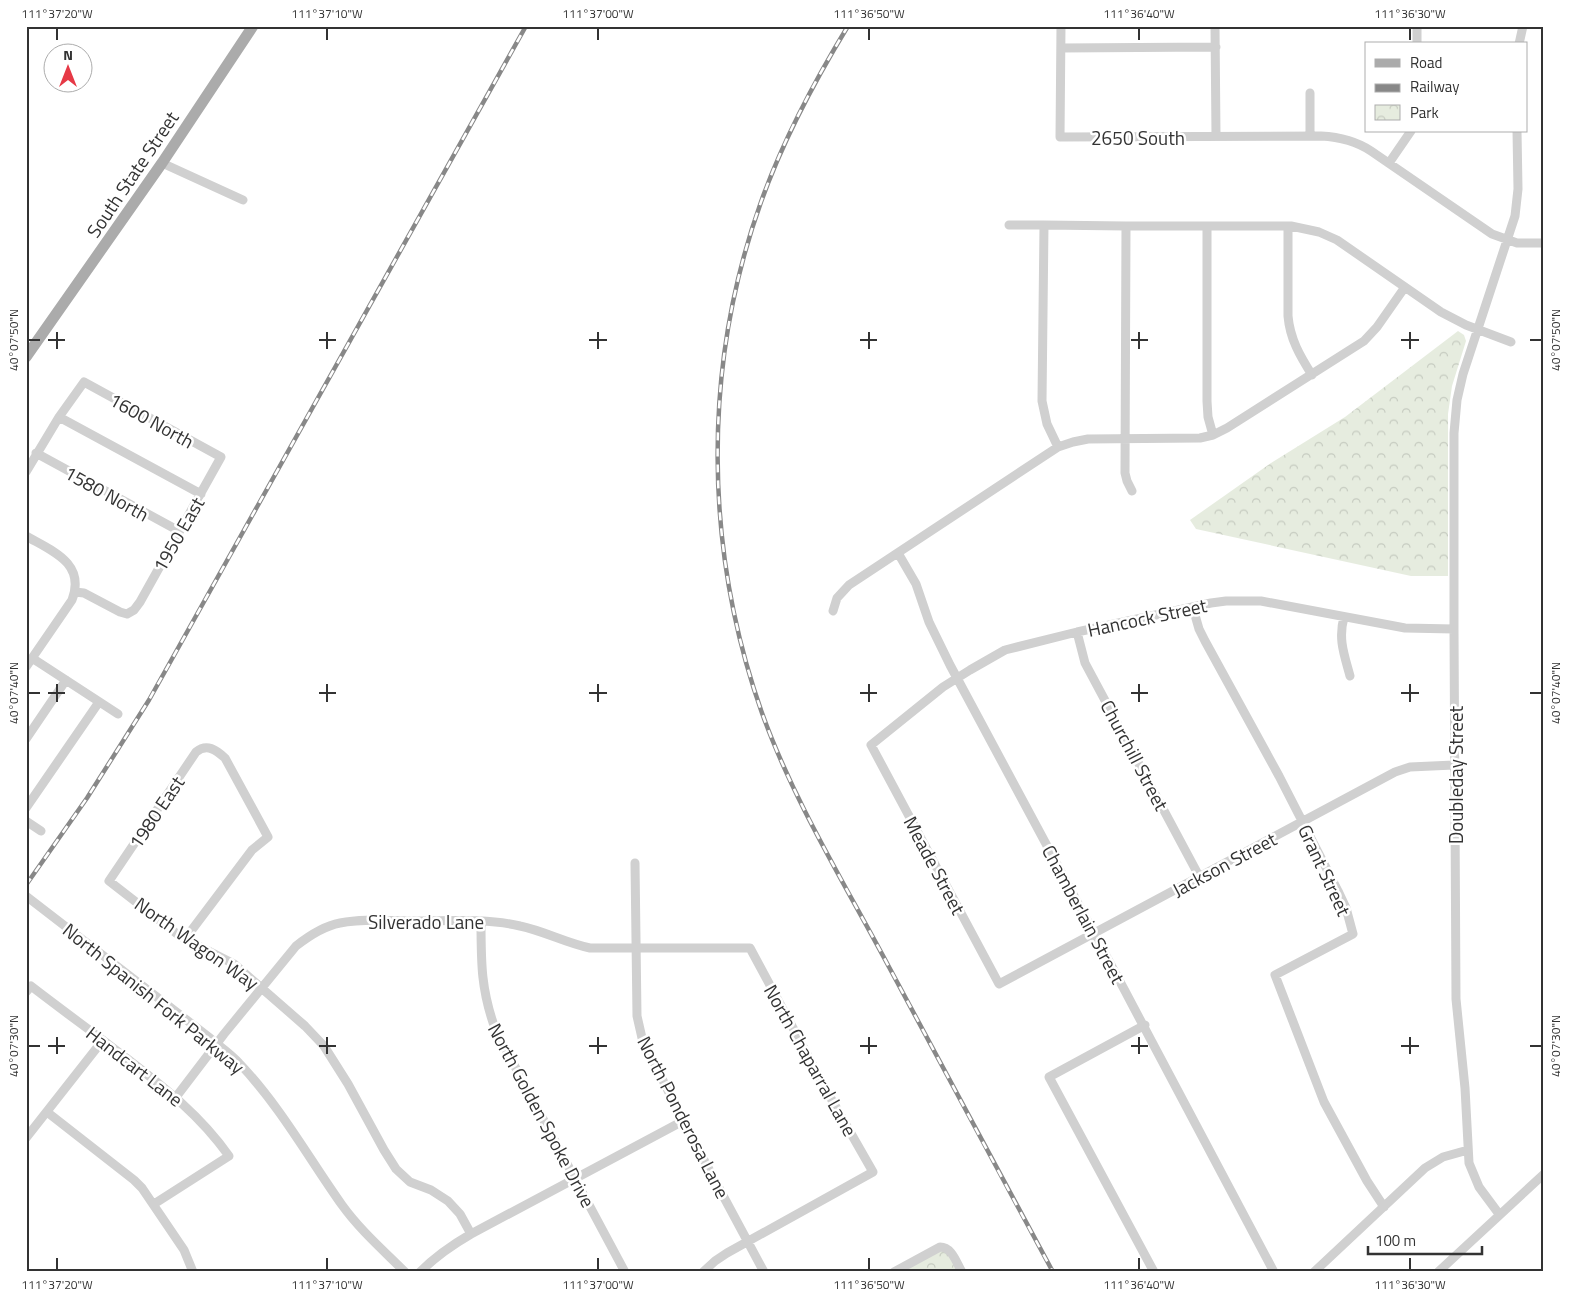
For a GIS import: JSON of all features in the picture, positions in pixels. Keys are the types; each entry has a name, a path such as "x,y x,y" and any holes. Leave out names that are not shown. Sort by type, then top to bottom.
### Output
{"main road":[{"name":"South State Street","path":"26,357 162,163 253,26"}],"street":[{"path":"1061,26 1061,48 1216,47"},
{"path":"1215,26 1216,136"},
{"path":"1417,26 1417,42"},
{"path":"1519,42 1523,26"},
{"name":"2650 South","path":"1061,48 1060,137 1330,136 1364,146 1485,230 1508,240 1522,243 1544,243"},
{"path":"1310,93 1310,136"},
{"path":"1389,163 1410,132"},
{"name":"Doubleday Street","path":"1499,1214 1475,1179 1469,1163 1465,1088 1456,999 1454,765 1455,422 1460,387 1476,329 1508,240 1517,202 1517,132"},
{"path":"162,163 243,200"},
{"path":"1009,225 1288,226 1309,229 1337,240 1441,312 1476,329 1511,342"},
{"path":"1044,225 1042,401 1047,424 1058,447"},
{"path":"1126,226 1125,473 1132,491"},
{"path":"1207,226 1207,401 1208,417 1213,435"},
{"path":"1288,226 1289,324 1291,337 1296,350 1312,375"},
{"path":"833,611 837,598 844,589 1058,447 1088,439 1193,438 1213,435 1227,428 1357,347 1371,335 1405,287"},
{"name":"1600 North","path":"59,417 84,382 221,457"},
{"path":"26,472 59,417 201,494"},
{"name":"1580 North","path":"36,454 179,531"},
{"name":"1950 East","path":"75,592 84,593 120,612 127,614 134,610 221,457"},
{"path":"26,536 62,556 70,566 75,581 75,592 72,600 26,667"},
{"name":"Chamberlain Street","path":"898,553 916,584 929,622 957,678 1145,1025 1274,1272"},
{"name":"Hancock Street","path":"871,745 957,678 1004,650 1077,632 1226,601 1274,602 1405,628 1454,629"},
{"name":"Grant Street","path":"1193,608 1204,642 1279,776 1342,900 1353,934 1275,975 1324,1102 1367,1181 1384,1207"},
{"path":"1344,617 1341,628 1341,640 1350,676"},
{"name":"Churchill Street","path":"1077,632 1085,663 1200,876"},
{"path":"32,658 118,714"},
{"path":"26,739 66,680"},
{"path":"26,808 99,702"},
{"name":"Meade Street","path":"871,745 999,984"},
{"name":"1980 East","path":"109,881 196,752 206,747 216,750 232,768 268,837 252,850 185,939"},
{"name":"Jackson Street","path":"999,984 1394,772 1410,767 1454,765"},
{"path":"26,821 41,831"},
{"name":"North Ponderosa Lane","path":"635,863 637,1016 642,1038 683,1121 764,1272"},
{"name":"North Wagon Way","path":"109,881 185,939 234,964 305,1026 324,1046 348,1084 396,1169 410,1182 431,1190 448,1201 460,1214 471,1234"},
{"name":"North Spanish Fork Parkway","path":"26,896 238,1061 286,1120 342,1205 363,1232 405,1272"},
{"name":"Silverado Lane","path":"176,1097 296,946 309,936 338,923 362,921 501,922 526,927 575,945 590,948 750,948"},
{"name":"North Golden Spoke Drive","path":"481,921 482,977 489,1012 496,1031 625,1272"},
{"name":"North Chaparral Lane","path":"748,1241 873,1172 829,1095 750,948"},
{"name":"Handcart Lane","path":"28,989 103,1040 176,1097 201,1121 229,1156 154,1204"},
{"path":"1145,1025 1049,1077 1154,1272"},
{"path":"26,1138 103,1040"},
{"path":"47,1112 134,1180 154,1204 184,1250 193,1272"},
{"path":"420,1272 447,1247 683,1121"},
{"path":"1314,1272 1431,1164 1452,1154 1468,1150"},
{"path":"1438,1272 1544,1174"},
{"path":"704,1272 727,1252 748,1241"},
{"path":"894,1272 940,1246 946,1246 950,1250 962,1272"}],"green space":[{"path":"1458,331 1464,335 1466,341 1452,386 1448,414 1448,576 1411,576 1196,529 1190,520 1271,463 1345,417"},
{"path":"945,1247 962,1272 894,1272"}],"railway":[{"path":"26,885 87,798 149,700 526,26"},
{"path":"848,26 823,68 779,156 761,202 742,265 728,328 720,393 718,458 721,523 729,587 743,651 762,713 804,810 1053,1272"}]}
